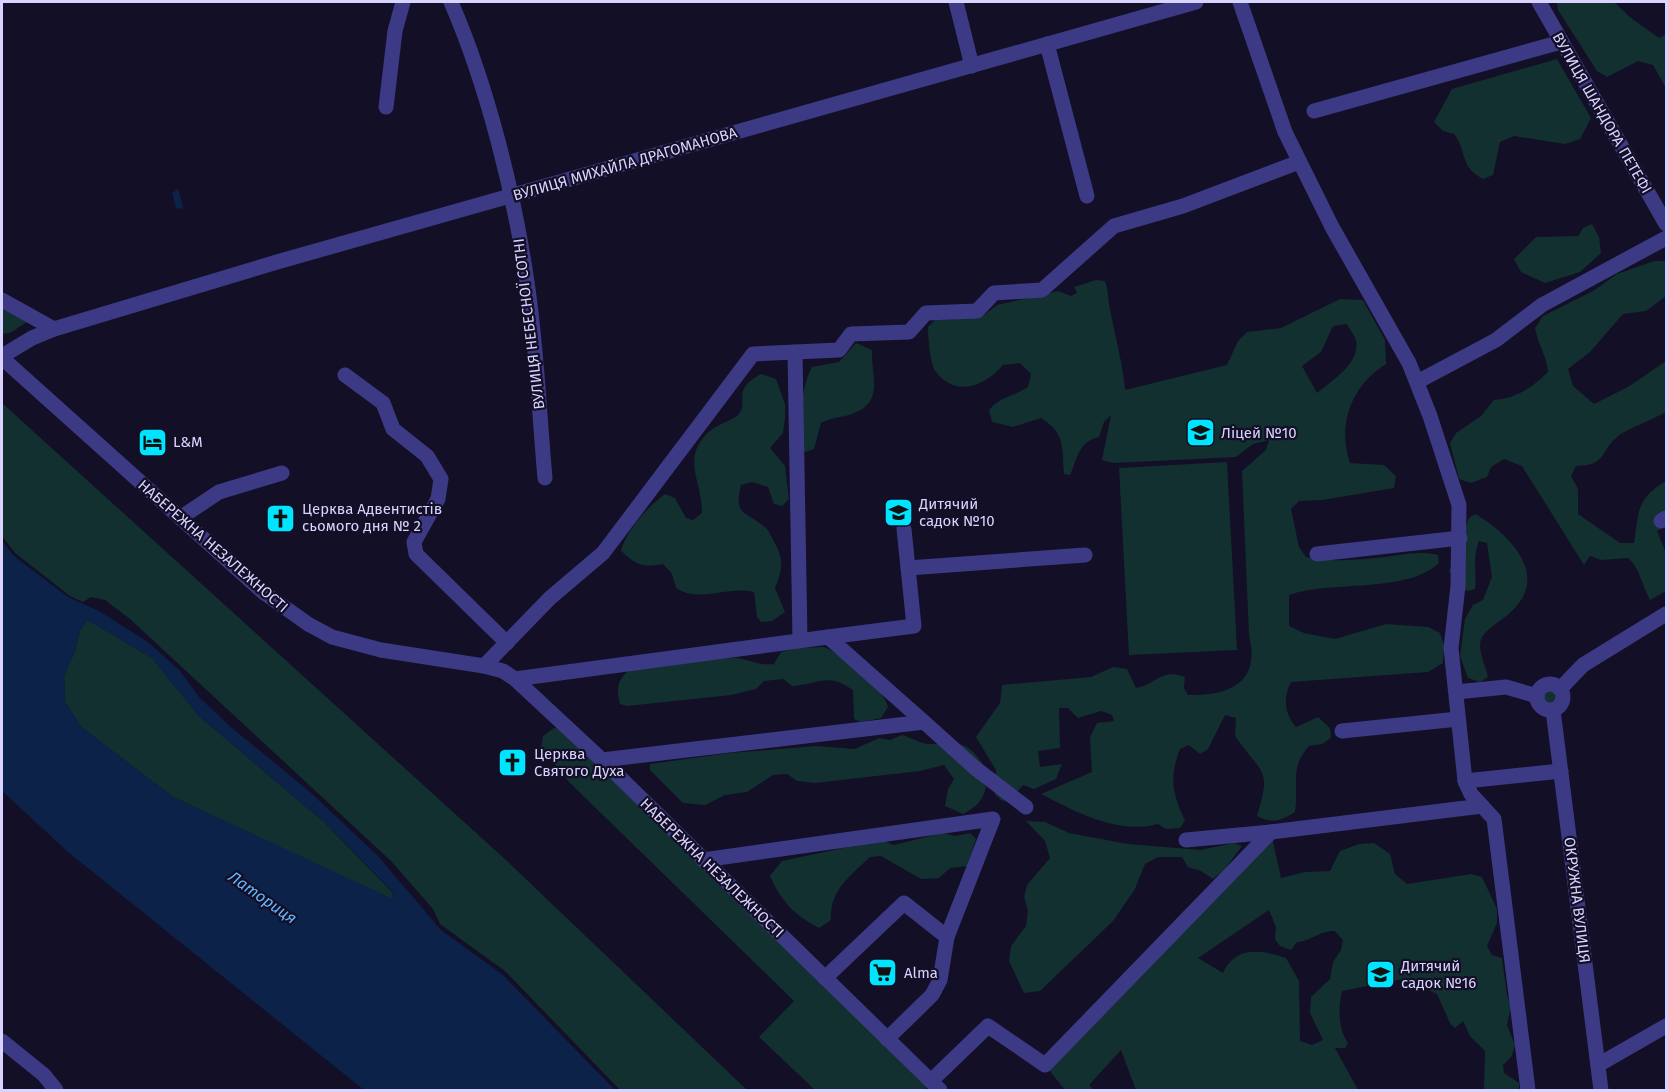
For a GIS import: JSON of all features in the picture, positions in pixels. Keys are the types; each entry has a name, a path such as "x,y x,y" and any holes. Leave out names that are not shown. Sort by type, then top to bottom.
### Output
{"street":[{"path":"386,107 395,31 403,2"},
{"name":"ВУЛИЦЯ НЕБЕСНОЇ СОТНІ","path":"451,2 474,62 512,196 528,283 545,477"},
{"path":"956,2 972,66"},
{"name":"ВУЛИЦЯ МИХАЙЛА ДРАГОМАНОВА","path":"2,357 32,338 54,329 277,262 1196,2"},
{"path":"1240,2 1285,132 1332,228 1417,382 1459,505 1460,538 1451,648 1465,781 1494,819 1528,1090"},
{"name":"ВУЛИЦЯ ШАНДОРА ПЕТЕФІ","path":"1539,2 1666,224"},
{"path":"1314,111 1561,42"},
{"path":"1047,44 1087,196"},
{"path":"484,666 550,598 603,553 753,354 839,350 851,334 909,332 926,313 977,311 994,293 1042,290 1114,226 1183,206 1299,162"},
{"path":"1417,382 1496,340 1542,304 1666,238"},
{"path":"2,300 54,329"},
{"path":"795,352 800,640"},
{"name":"НАБЕРЕЖНА НЕЗАЛЕЖНОСТІ","path":"2,357 263,592 308,624 333,637 381,650 484,666 503,671 515,679 602,760 936,1086"},
{"path":"345,375 383,403 393,429 427,456 441,479 438,499 414,542 416,554 507,643"},
{"path":"180,518 219,492 282,473"},
{"path":"515,679 914,626 904,529"},
{"path":"1317,554 1460,538"},
{"path":"908,568 1085,555"},
{"name":"ОКРУЖНА ВУЛИЦЯ","path":"1601,1090 1553,710 1562,701 1560,689 1583,664 1666,614"},
{"path":"828,637 975,768 1026,807"},
{"path":"1553,710 1541,707 1537,696 1540,688 1548,684 1560,689"},
{"path":"1455,692 1506,687 1537,696"},
{"path":"1342,731 1458,719"},
{"path":"602,760 924,722"},
{"path":"1465,781 1561,771"},
{"path":"1186,840 1482,806"},
{"path":"703,860 993,819 947,937 940,980 932,995 887,1039"},
{"path":"936,1086 988,1026 1045,1065 1271,832"},
{"path":"825,978 904,903 947,937"},
{"path":"1598,1065 1666,1026"},
{"path":"2,1041 44,1075 56,1090"}],"green space":[{"path":"1557,2 1614,2 1631,18 1659,38 1666,34 1666,88 1653,65 1638,61 1607,77 1597,71 1558,10"},
{"path":"1557,59 1591,118 1580,139 1565,144 1514,136 1500,142 1493,175 1483,179 1475,174 1467,164 1454,134 1443,131 1434,122 1452,89"},
{"path":"1592,224 1599,237 1601,253 1580,272 1545,283 1521,272 1514,259 1536,237 1578,236 1583,228"},
{"path":"1654,261 1666,261 1666,296 1646,311 1623,314 1590,352 1568,369 1573,386 1594,404 1628,387 1666,361 1666,412 1620,435 1598,461 1593,464 1576,466 1571,476 1578,489 1578,514 1620,543 1634,543 1638,514 1644,500 1666,481 1666,526 1657,531 1666,553 1666,591 1650,600 1638,572 1628,558 1601,560 1590,556 1584,565 1522,466 1504,459 1491,467 1487,477 1471,483 1459,479 1450,443 1456,433 1481,416 1494,400 1524,391 1548,372 1535,328 1543,316 1593,291 1617,274"},
{"path":"1096,280 1105,281 1125,390 1227,365 1238,341 1247,332 1281,328 1340,299 1363,300 1385,340 1386,364 1364,383 1356,395 1346,421 1345,435 1350,463 1384,465 1396,476 1394,488 1322,500 1299,501 1291,509 1299,547 1306,557 1315,559 1350,560 1422,553 1438,555 1439,563 1425,573 1408,579 1326,588 1289,595 1289,626 1304,633 1335,639 1386,624 1428,627 1440,633 1444,645 1443,663 1428,672 1291,682 1286,705 1292,722 1296,727 1318,717 1330,728 1331,738 1322,744 1309,746 1303,754 1297,769 1295,812 1285,818 1272,821 1257,816 1264,788 1262,772 1235,736 1236,718 1225,715 1208,749 1200,754 1189,745 1180,749 1173,777 1177,802 1185,821 1180,828 1166,829 1158,824 1143,827 1113,824 1068,808 1041,794 1092,772 1090,737 1097,723 1114,721 1112,715 1101,711 1078,718 1068,708 1059,708 1060,748 1038,751 1040,767 1062,764 1056,779 1034,789 1023,785 1009,802 1001,800 995,794 996,770 976,737 1000,703 1002,685 1091,677 1113,667 1127,669 1136,688 1170,674 1185,677 1184,688 1188,695 1203,695 1217,693 1238,684 1246,676 1250,665 1252,652 1249,636 1242,471 1266,450 1269,440 1253,444 1236,457 1113,463 1102,460 1111,415 1104,422 1099,437 1083,446 1070,475 1064,474 1059,436 1041,418 1013,427 992,422 989,410 993,406 1002,399 1028,387 1031,374 1020,363 1003,365 988,379 961,387 944,380 934,368 928,327 935,320 980,318 997,305 1058,291 1071,296 1077,293 1074,287","holes":["1347,324 1356,341 1354,357 1344,371 1317,393 1302,366 1321,352 1333,326"]},
{"path":"2,308 27,322 10,333 2,334"},
{"path":"856,343 872,350 873,396 862,409 821,423 814,449 802,453 803,398 812,367 839,362"},
{"path":"761,374 776,379 785,404 783,433 770,448 785,466 789,499 782,506 774,504 768,487 752,482 741,485 740,508 767,529 781,558 780,575 775,588 785,612 772,621 761,622 757,617 754,592 744,590 695,594 685,592 676,588 672,574 663,564 650,566 640,564 621,551 638,520 665,494 675,498 686,518 693,520 702,513 694,460 696,450 710,431 738,415 746,385"},
{"path":"2,403 506,860 747,1090 620,1090 505,971 440,924 433,909 391,861 130,619 105,600 91,597 83,602 70,596 15,553 2,536"},
{"path":"1227,462 1237,650 1129,655 1119,468"},
{"path":"1475,514 1488,522 1511,543 1526,568 1527,582 1524,595 1514,609 1482,637 1480,647 1488,677 1480,682 1468,678 1460,656 1465,619 1473,605 1483,600 1492,577 1487,543 1479,541 1477,547 1475,589 1467,591 1458,586 1449,571 1469,518"},
{"path":"88,620 152,658 199,716 324,822 392,892 393,900 173,797 81,727 65,702 64,676 75,651 80,630"},
{"path":"824,647 851,664 879,691 888,707 881,718 861,722 854,719 853,690 829,680 792,686 783,679 764,681 756,689 731,695 627,706 620,704 618,685 629,670 720,658 739,658 762,664 774,664 781,652 799,648"},
{"path":"1547,689 1553,689 1558,697 1556,703 1547,705 1542,700 1542,694"},
{"path":"554,728 569,729 926,1076 926,1090 815,1090 759,1037 794,1001 570,783 541,747 543,736"},
{"path":"902,735 926,744 960,744 971,750 983,764 979,779 986,787 978,803 963,814 945,806 948,789 954,779 944,765 920,771 815,783 797,781 787,774 773,775 747,792 725,795 705,805 683,803 650,770 650,764 730,753 816,746 855,749 879,738 890,740"},
{"path":"1026,821 1045,822 1069,833 1128,844 1200,850 1234,843 1242,846 1224,870 1213,879 1201,871 1188,867 1182,857 1158,857 1145,864 1135,889 1113,921 1040,991 1024,993 1009,961 1011,946 1026,926 1028,910 1024,897 1027,885 1050,858 1045,841"},
{"path":"1271,832 1281,878 1305,872 1330,871 1340,851 1359,844 1374,843 1390,854 1395,874 1407,884 1471,874 1482,877 1497,909 1497,923 1487,946 1492,955 1502,958 1507,995 1511,1006 1507,1025 1515,1045 1512,1056 1503,1065 1504,1073 1519,1083 1519,1090 1484,1090 1485,1051 1470,1036 1463,1021 1455,1028 1450,1023 1437,994 1403,979 1342,991 1340,1018 1342,1031 1348,1043 1345,1048 1335,1048 1358,1090 1136,1090 1121,1050 1089,1085 1094,1090 1065,1090 1045,1065","holes":["1269,910 1276,927 1275,939 1280,946 1291,950 1297,942 1329,931 1335,931 1343,940 1341,950 1333,962 1330,979 1311,997 1310,1013 1323,1040 1312,1045 1300,1041 1299,981 1286,958 1268,953 1250,952 1235,958 1223,973 1198,958"]},
{"path":"942,833 955,836 970,833 976,839 967,866 950,868 939,878 921,879 881,856 870,857 842,885 833,901 831,920 819,928 803,919 790,907 770,876 782,861 881,840 894,845"}],"water":[{"path":"178,189 183,207 180,209 176,208 172,193"},
{"name":"Латориця","path":"2,541 14,556 68,597 99,611 148,642 180,671 200,698 232,728 310,792 378,856 441,930 503,975 615,1090 364,1090 68,852 2,791","holes":["88,620 152,658 199,716 324,822 392,891 393,899 173,797 81,727 65,702 64,676 75,651 80,630"]}],"place":[{"name":"Ліцей №10","path":"1200,433"},
{"name":"L&M","path":"152,442"},
{"name":"Дитячий садок №10","path":"898,513"},
{"name":"Церква Адвентистів сьомого дня № 2","path":"281,518"},
{"name":"Церква Святого Духа","path":"513,763"},
{"name":"Alma","path":"883,973"},
{"name":"Дитячий садок №16","path":"1380,975"}]}
